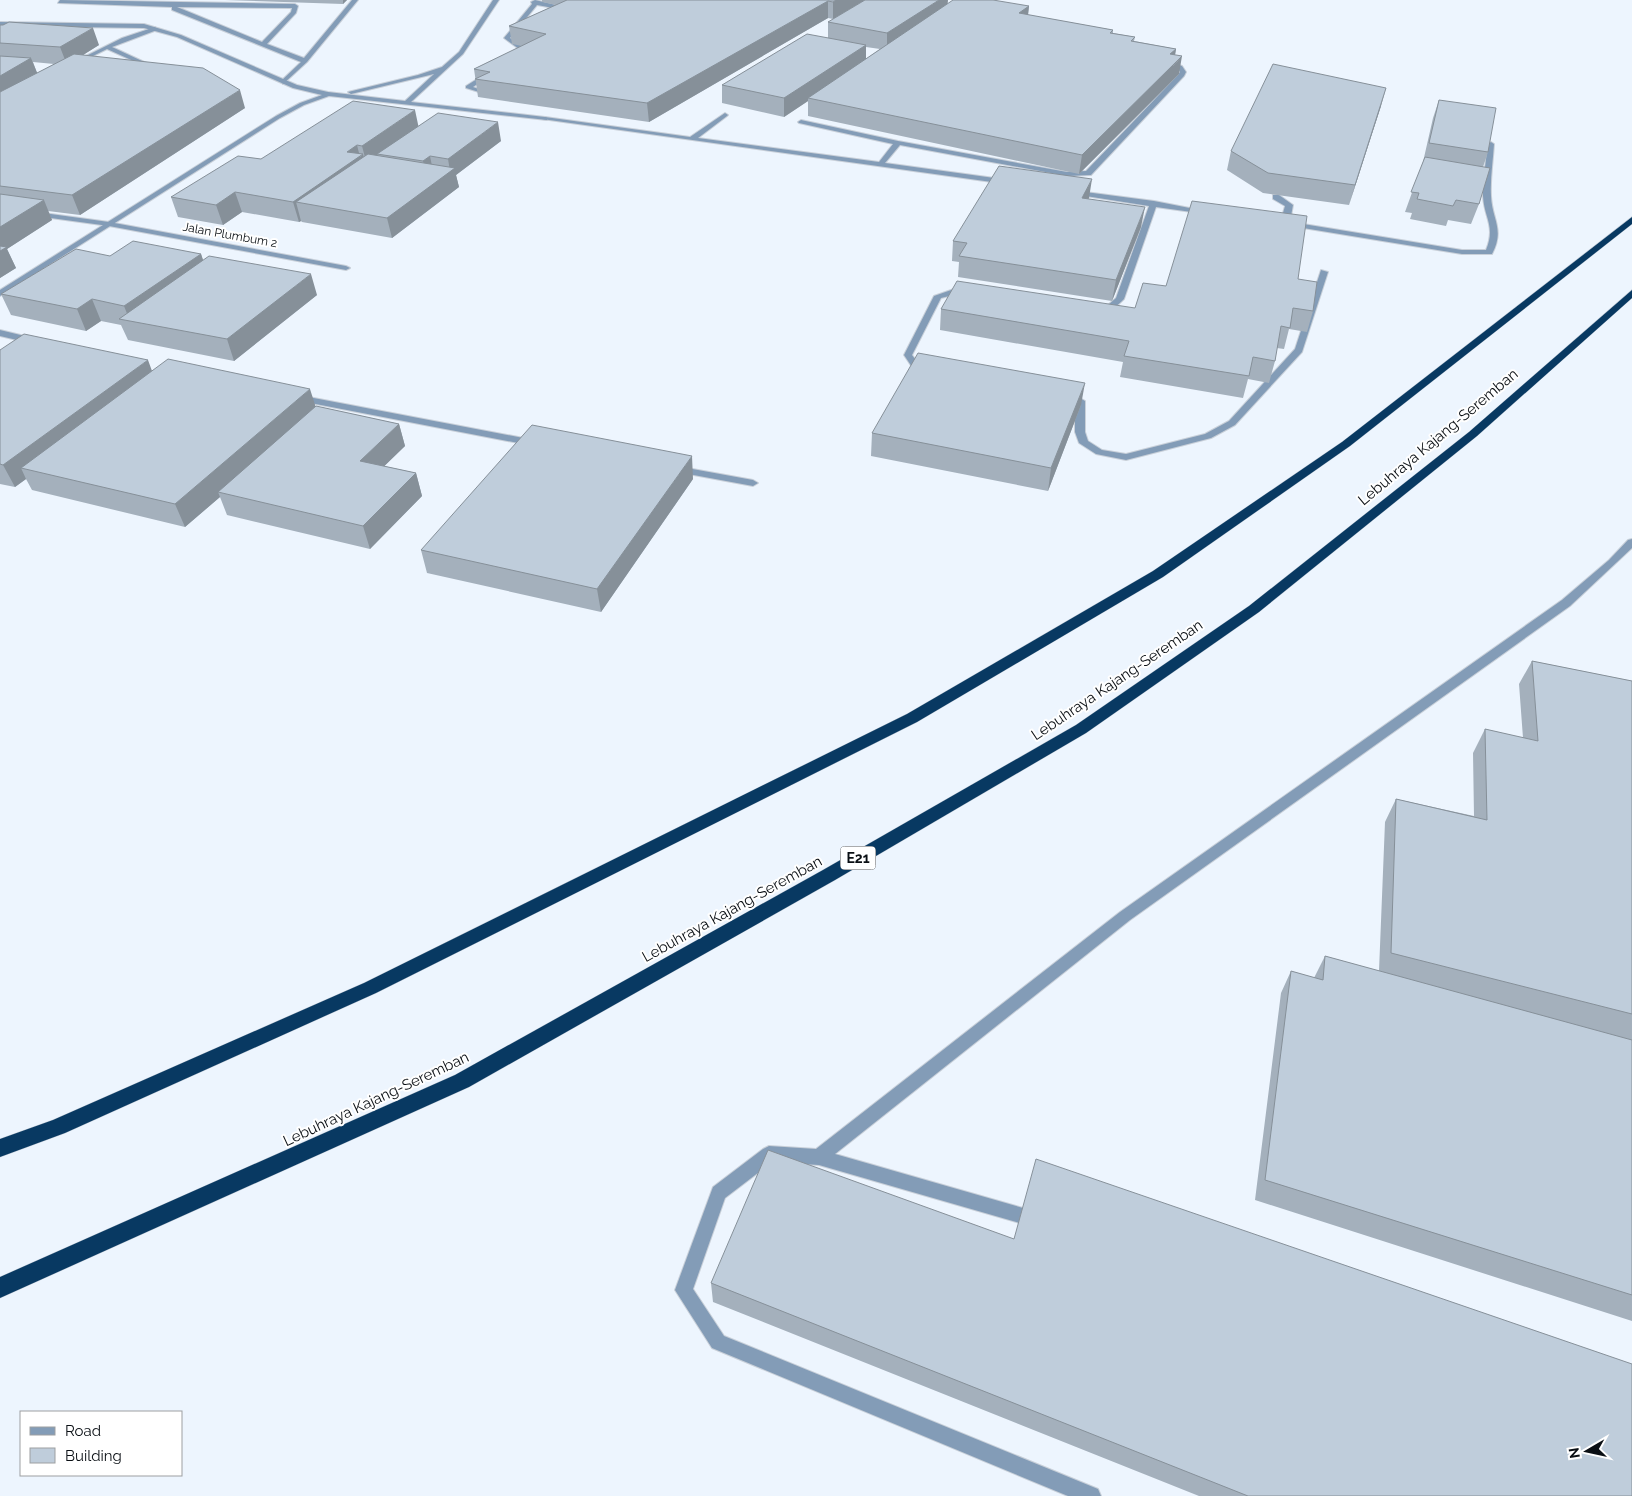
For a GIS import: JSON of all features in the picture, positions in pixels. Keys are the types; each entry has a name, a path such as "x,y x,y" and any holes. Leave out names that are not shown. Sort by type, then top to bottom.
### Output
{"highway":[{"path":"0,1148 58,1127 370,988 912,718 1158,574 1346,444 1632,220"},
{"name":"Lebuhraya Kajang-Seremban","path":"0,1288 462,1081 829,875 1081,729 1254,609 1473,434 1632,293"}],"street":[{"path":"283,82 305,61 355,0"},
{"path":"406,103 461,53 496,0"},
{"path":"60,2 295,6 294,12 263,45"},
{"path":"507,38 536,2 573,10"},
{"path":"176,5 174,9 305,61"},
{"path":"0,24 124,25 155,29 179,36 283,82 328,94 693,138 1018,184"},
{"path":"66,68 124,39 155,29"},
{"path":"507,38 526,42"},
{"path":"507,38 523,49 512,59"},
{"path":"108,47 162,72"},
{"path":"801,122 898,143 1067,174 1088,173 1181,76 1183,72 1180,66 1159,60"},
{"path":"0,294 278,117 328,94 388,86 445,68"},
{"path":"498,69 468,87 483,94 500,97"},
{"path":"693,138 724,115"},
{"path":"881,164 898,143"},
{"path":"1273,222 1462,252 1489,252 1494,241 1495,223 1487,200 1491,144"},
{"path":"1066,191 1218,214"},
{"path":"1276,197 1289,206 1283,223"},
{"path":"1084,308 1111,307 1120,300 1154,203"},
{"name":"Jalan Plumbum 2","path":"0,209 109,224 346,268"},
{"path":"62,218 70,212"},
{"path":"1064,394 1074,396 1080,401 1080,432 1084,443 1099,452 1126,457 1208,436 1232,423 1299,350 1324,272"},
{"path":"934,368 915,365 908,355 938,296 954,291 972,291"},
{"path":"0,333 49,344"},
{"path":"292,397 546,446"},
{"path":"670,468 754,483"},
{"path":"819,1158 1125,916 1566,603 1614,562 1632,542"},
{"path":"1057,1226 819,1158 769,1154 719,1193 684,1290 718,1342 1091,1496"}],"building":[{"path":"567,0 836,0 833,2 828,1 647,103 475,79 490,72 474,69 546,34 509,26"},
{"path":"865,0 939,0 887,33 828,22"},
{"path":"953,0 993,0 1029,6 1019,13 1113,30 1110,33 1135,37 1131,41 1176,49 1170,54 1182,56 1082,155 808,98"},
{"path":"9,22 93,28 60,47 0,43 0,25"},
{"path":"807,34 866,45 784,98 722,85"},
{"path":"74,54 203,68 240,90 72,195 0,186 0,92"},
{"path":"0,56 31,58 0,76"},
{"path":"1273,64 1386,88 1355,185 1268,173 1231,151"},
{"path":"1439,100 1496,108 1488,152 1429,143"},
{"path":"353,101 415,110 362,146 357,145 347,152 363,154 293,202 235,192 216,205 171,197 238,156 261,159"},
{"path":"438,113 498,122 448,159 430,156 423,161 377,154"},
{"path":"368,154 455,168 387,218 296,202"},
{"path":"1425,157 1490,168 1479,204 1456,200 1453,206 1417,199 1419,193 1411,192"},
{"path":"999,166 1092,179 1082,198 1145,207 1116,280 959,256 967,243 953,241"},
{"path":"0,194 44,200 0,227"},
{"path":"1192,201 1307,216 1298,279 1317,282 1313,311 1293,308 1290,328 1281,326 1275,361 1253,357 1249,376 1124,356 1129,341 941,309 957,281 1135,308 1143,283 1166,286"},
{"path":"133,241 201,254 124,306 92,299 77,309 1,294 76,249 110,256"},
{"path":"0,246 7,247 0,251"},
{"path":"209,256 311,274 227,339 119,319"},
{"path":"24,334 148,360 3,465 0,464 0,350"},
{"path":"918,353 1085,383 1051,468 872,433"},
{"path":"168,359 310,389 175,504 21,468"},
{"path":"316,406 399,424 360,461 416,473 363,526 218,492"},
{"path":"532,425 692,456 597,589 421,550"},
{"path":"1532,661 1632,681 1632,1014 1391,953 1396,799 1487,820 1485,729 1538,741"},
{"path":"1325,956 1632,1040 1632,1295 1265,1180 1291,971 1323,980"},
{"path":"768,1150 1014,1239 1036,1159 1632,1364 1632,1496 1248,1496 711,1283"}]}
